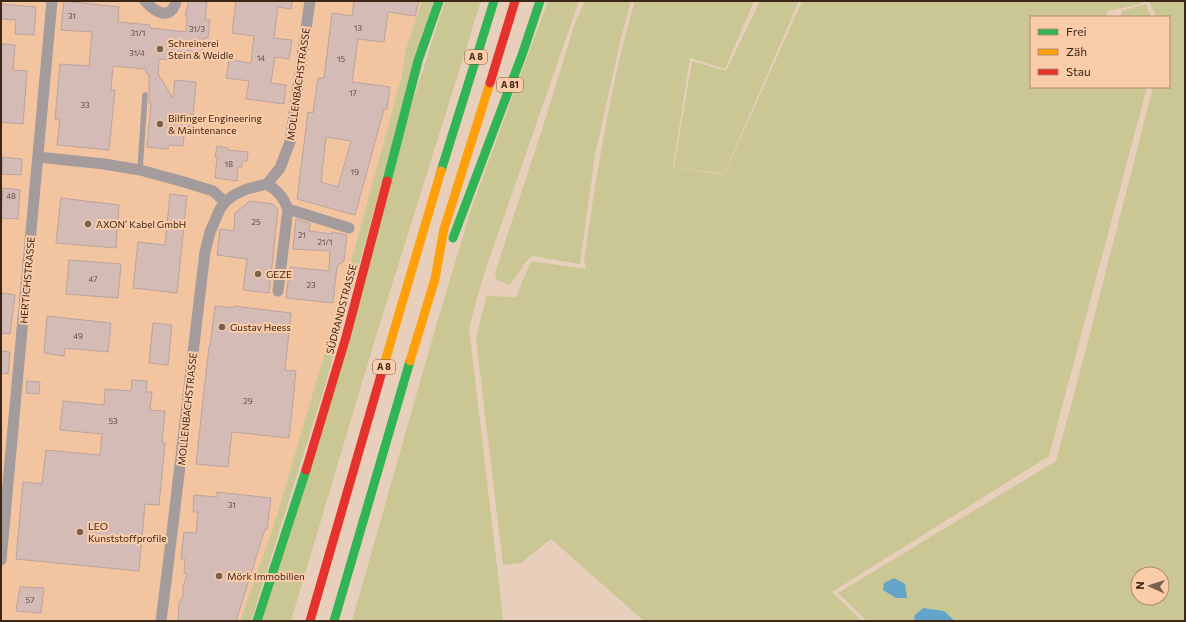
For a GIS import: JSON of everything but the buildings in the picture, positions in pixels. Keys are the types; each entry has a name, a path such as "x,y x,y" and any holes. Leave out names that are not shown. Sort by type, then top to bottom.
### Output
{"main road":[{"name":"SÜDRANDSTRASSE","path":"257,621 293,513 337,366 415,71 424,42 440,1"},
{"name":"A 8","path":"310,621 468,83 494,1"},
{"name":"A 8","path":"334,621 435,279 444,229 515,1"},
{"name":"A 81","path":"435,279 461,218 522,55 540,1"}],"street":[{"name":"HERTICHSTRASSE","path":"1,560 52,1"},
{"path":"145,1 160,13 168,13 174,8 176,1"},
{"name":"MOLLENBACHSTRASSE","path":"161,621 174,524 205,252 210,232 220,209 225,202 234,195 247,189 267,184 280,168 290,142 310,1"},
{"path":"38,157 104,164 140,170 213,191 225,202"},
{"path":"267,184 279,192 284,198 288,209 278,291"},
{"path":"288,209 349,228"}],"lane":[{"path":"140,170 145,95"}],"shaded area":[{"path":"1,1 422,1 406,49 401,79 341,298 273,528 240,621 1,621"},
{"path":"422,1 433,1 325,386 251,621 240,621 273,528 341,298 401,79 406,49"},
{"path":"445,1 481,1 376,336 291,621 262,621 407,120"},
{"path":"548,1 579,1 483,277 469,328 503,621 352,621 471,209"},
{"path":"585,1 631,1 621,38 595,155 580,264 532,256 510,285 497,280 495,273 575,23"},
{"path":"635,1 754,1 725,69 690,58 673,167 724,175 802,1 1140,1 1142,4 1107,11 1107,16 1030,16 1030,88 1147,88 1049,456 832,592 862,621 644,621 551,539 521,563 503,565 476,339 486,296 516,297 531,261 586,269 584,260 605,129 626,33"},
{"path":"760,1 799,1 724,174 674,167 692,61 726,71"},
{"path":"1149,1 1185,1 1185,621 955,621 944,611 914,616 915,621 867,621 838,593 1056,461 1153,88 1170,88 1170,16 1156,16"},
{"path":"1146,4 1151,16 1121,16 1121,11"}],"water":[{"path":"894,578 905,584 907,598 896,598 883,590 884,583"},
{"path":"923,608 944,611 955,621 915,621 914,616"}],"traffic: fast":[{"path":"387,181 418,61 439,1"},
{"path":"441,171 494,1"},
{"path":"453,238 522,55 540,1"},
{"path":"334,621 410,361"},
{"path":"257,621 306,470"}],"traffic: slow":[{"path":"410,361 435,279 444,229 490,83"},
{"path":"381,375 441,171"}],"traffic: jam":[{"path":"490,83 515,1"},
{"path":"306,470 346,337 387,181"},
{"path":"310,621 381,375"}],"place":[{"name":"Schreinerei Stein & Weidle","path":"160,49"},
{"name":"Bilfinger Engineering & Maintenance","path":"160,124"},
{"name":"AXON’ Kabel GmbH","path":"88,224"},
{"name":"GEZE","path":"258,274"},
{"name":"Gustav Heess","path":"222,327"},
{"name":"LEO Kunststoffprofile","path":"80,532"},
{"name":"Mörk Immobilien","path":"219,576"}]}
